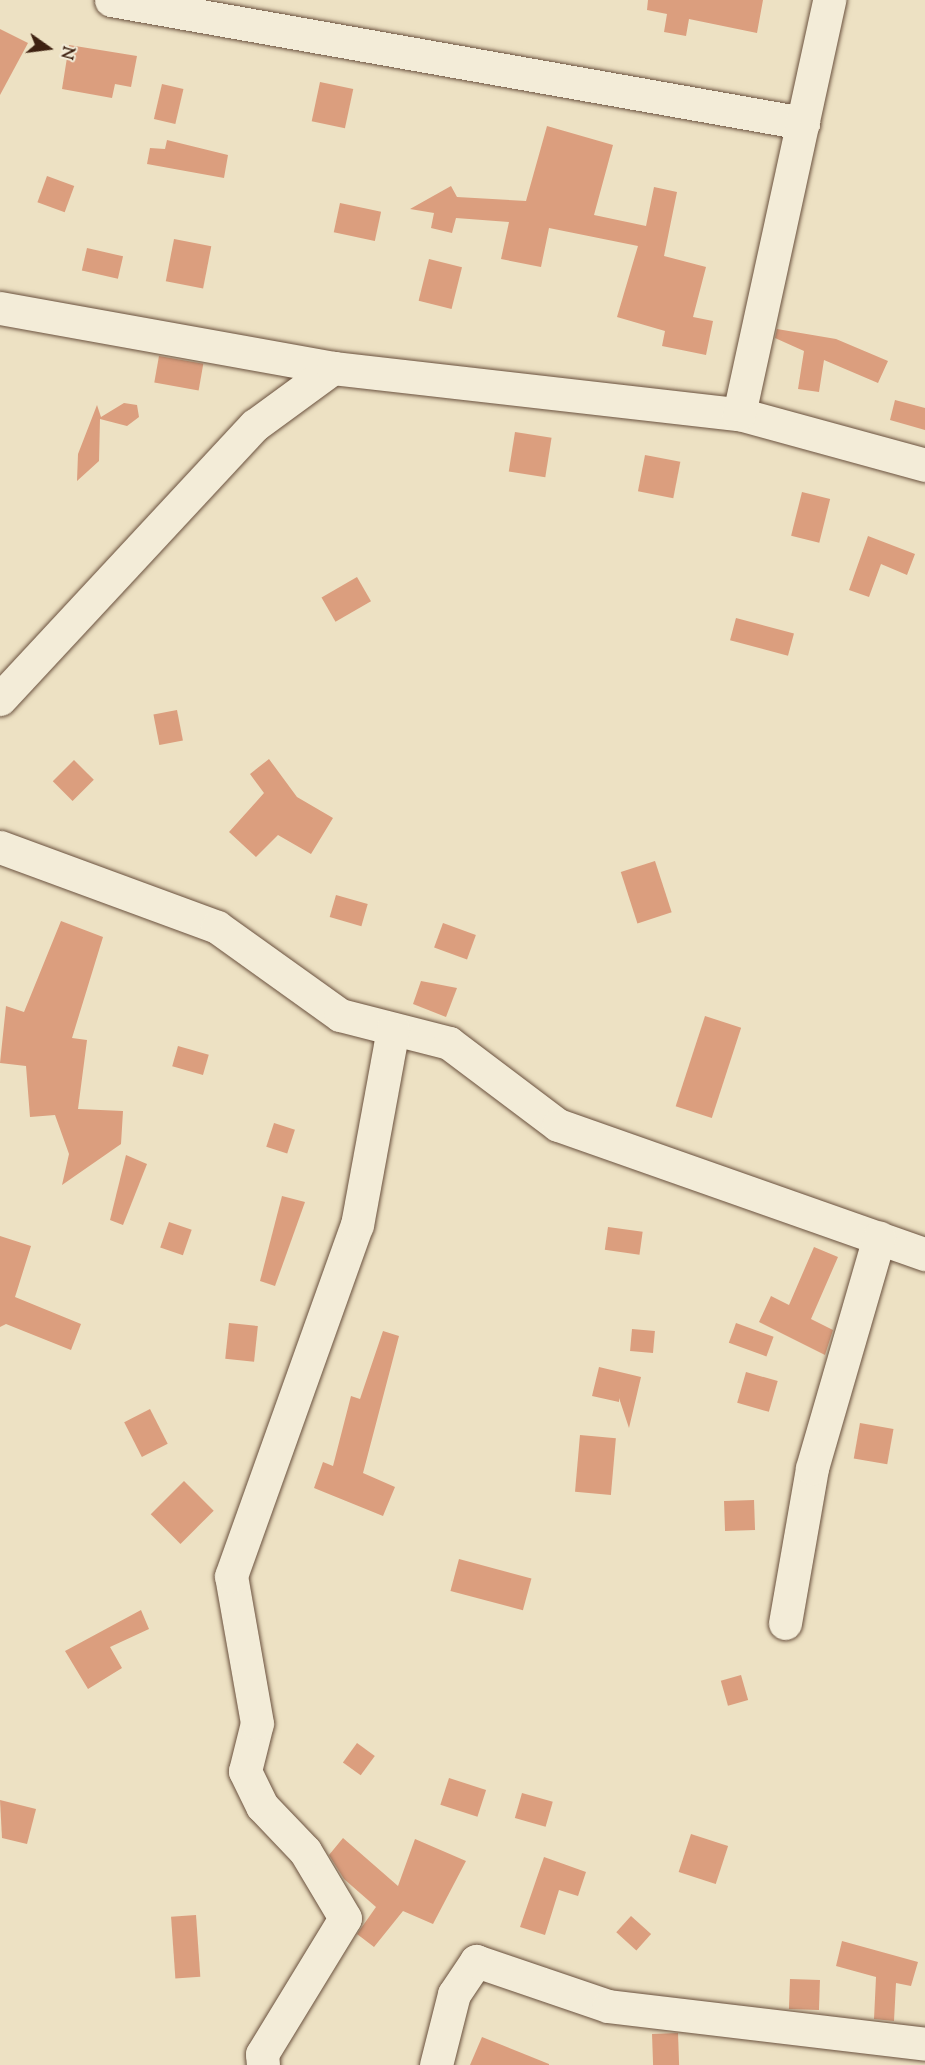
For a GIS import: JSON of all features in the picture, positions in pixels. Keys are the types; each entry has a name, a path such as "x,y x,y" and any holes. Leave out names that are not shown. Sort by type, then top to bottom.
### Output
{"street":[{"path":"111,0 803,123"},
{"path":"739,414 829,0"},
{"path":"0,308 333,368 739,414 925,465"},
{"path":"0,699 255,425 333,368"},
{"path":"0,847 217,927 340,1016 449,1043 558,1125 925,1254"},
{"path":"263,2065 262,2054 345,1918 305,1851 262,1806 245,1770 257,1723 231,1576 357,1225 393,1029"},
{"path":"785,1623 812,1468 879,1238"},
{"path":"436,2065 454,1994 476,1961 608,2006 925,2044"}],"building":[{"path":"648,0 763,0 757,33 689,19 686,36 664,32 667,14 647,10"},
{"path":"0,29 28,43 0,95"},
{"path":"69,45 137,56 131,87 115,84 112,98 62,89"},
{"path":"320,82 353,89 345,128 312,121"},
{"path":"162,84 183,89 175,124 154,119"},
{"path":"547,126 613,145 594,215 646,226 654,187 677,192 664,256 706,267 693,317 713,321 706,355 662,346 665,331 617,317 638,246 549,228 541,267 501,259 509,222 456,218 452,233 431,228 434,213 410,209 451,186 457,197 526,201"},
{"path":"167,140 228,155 224,178 147,164 150,148 165,149"},
{"path":"47,176 74,186 65,212 37,202"},
{"path":"340,203 381,212 375,241 334,232"},
{"path":"174,239 211,246 203,288 166,281"},
{"path":"87,248 123,256 118,279 82,270"},
{"path":"429,259 462,267 452,309 419,301"},
{"path":"777,329 836,339 888,361 878,383 824,360 819,392 798,389 804,351 775,338"},
{"path":"159,356 203,364 199,390 154,383"},
{"path":"895,400 925,408 925,430 890,420"},
{"path":"124,403 137,405 139,417 127,426 100,419 99,461 77,481 78,454 97,405 101,417"},
{"path":"515,432 552,438 545,477 509,472"},
{"path":"645,455 680,462 673,498 638,491"},
{"path":"802,492 830,499 819,543 791,536"},
{"path":"868,536 915,554 907,575 881,564 869,597 849,590"},
{"path":"357,577 371,601 335,622 321,598"},
{"path":"736,618 794,634 788,656 730,640"},
{"path":"177,710 183,740 159,745 153,715"},
{"path":"269,759 297,797 333,818 311,854 278,835 256,857 229,832 264,793 250,774"},
{"path":"74,760 94,780 73,801 53,781"},
{"path":"655,861 672,912 637,923 621,872"},
{"path":"336,895 368,904 361,926 330,917"},
{"path":"61,921 103,937 72,1038 87,1040 78,1109 123,1111 121,1144 62,1185 69,1154 55,1115 30,1117 26,1066 0,1063 6,1006 24,1012"},
{"path":"443,923 476,935 467,959 434,947"},
{"path":"421,981 457,988 446,1017 413,1004"},
{"path":"705,1016 741,1028 712,1118 676,1106"},
{"path":"178,1046 209,1055 203,1075 172,1066"},
{"path":"274,1123 295,1130 287,1154 266,1147"},
{"path":"126,1155 147,1164 123,1225 110,1220"},
{"path":"282,1196 305,1202 275,1286 260,1281"},
{"path":"169,1222 192,1230 183,1255 160,1248"},
{"path":"608,1227 643,1232 639,1255 605,1250"},
{"path":"0,1236 31,1246 15,1297 81,1324 71,1350 6,1324 0,1327"},
{"path":"814,1247 838,1257 811,1319 833,1330 825,1355 759,1322 771,1296 789,1305"},
{"path":"229,1323 258,1326 254,1362 225,1359"},
{"path":"736,1323 774,1337 766,1356 729,1343"},
{"path":"632,1329 655,1331 653,1353 630,1351"},
{"path":"383,1331 399,1336 363,1473 395,1487 383,1516 314,1488 323,1462 333,1466 351,1396 360,1399"},
{"path":"599,1367 641,1377 629,1428 619,1398 619,1402 592,1396"},
{"path":"746,1372 778,1381 769,1412 737,1403"},
{"path":"150,1409 168,1444 142,1457 124,1422"},
{"path":"860,1423 893,1429 887,1464 854,1458"},
{"path":"580,1435 616,1438 611,1495 575,1492"},
{"path":"184,1481 214,1511 180,1544 151,1514"},
{"path":"754,1500 755,1530 725,1531 724,1501"},
{"path":"459,1559 531,1578 523,1610 450,1591"},
{"path":"141,1610 149,1629 110,1647 122,1668 88,1689 65,1651"},
{"path":"741,1675 748,1700 728,1706 721,1681"},
{"path":"357,1743 375,1756 361,1775 343,1762"},
{"path":"449,1778 486,1790 477,1817 440,1805"},
{"path":"522,1793 553,1802 546,1827 515,1818"},
{"path":"0,1800 36,1809 27,1844 2,1838"},
{"path":"691,1834 728,1846 716,1884 679,1872"},
{"path":"343,1838 398,1886 415,1839 466,1861 433,1924 403,1911 374,1947 357,1934 376,1907 344,1879 329,1855"},
{"path":"544,1857 586,1872 578,1896 559,1890 545,1935 520,1927"},
{"path":"196,1915 200,1977 175,1979 171,1917"},
{"path":"631,1916 651,1934 636,1950 616,1932"},
{"path":"842,1941 918,1962 911,1986 896,1983 894,2021 874,2019 876,1977 836,1966"},
{"path":"790,1979 820,1980 819,2010 789,2009"},
{"path":"678,2033 679,2065 653,2065 652,2034"},
{"path":"482,2037 549,2064 549,2065 470,2065"}]}
